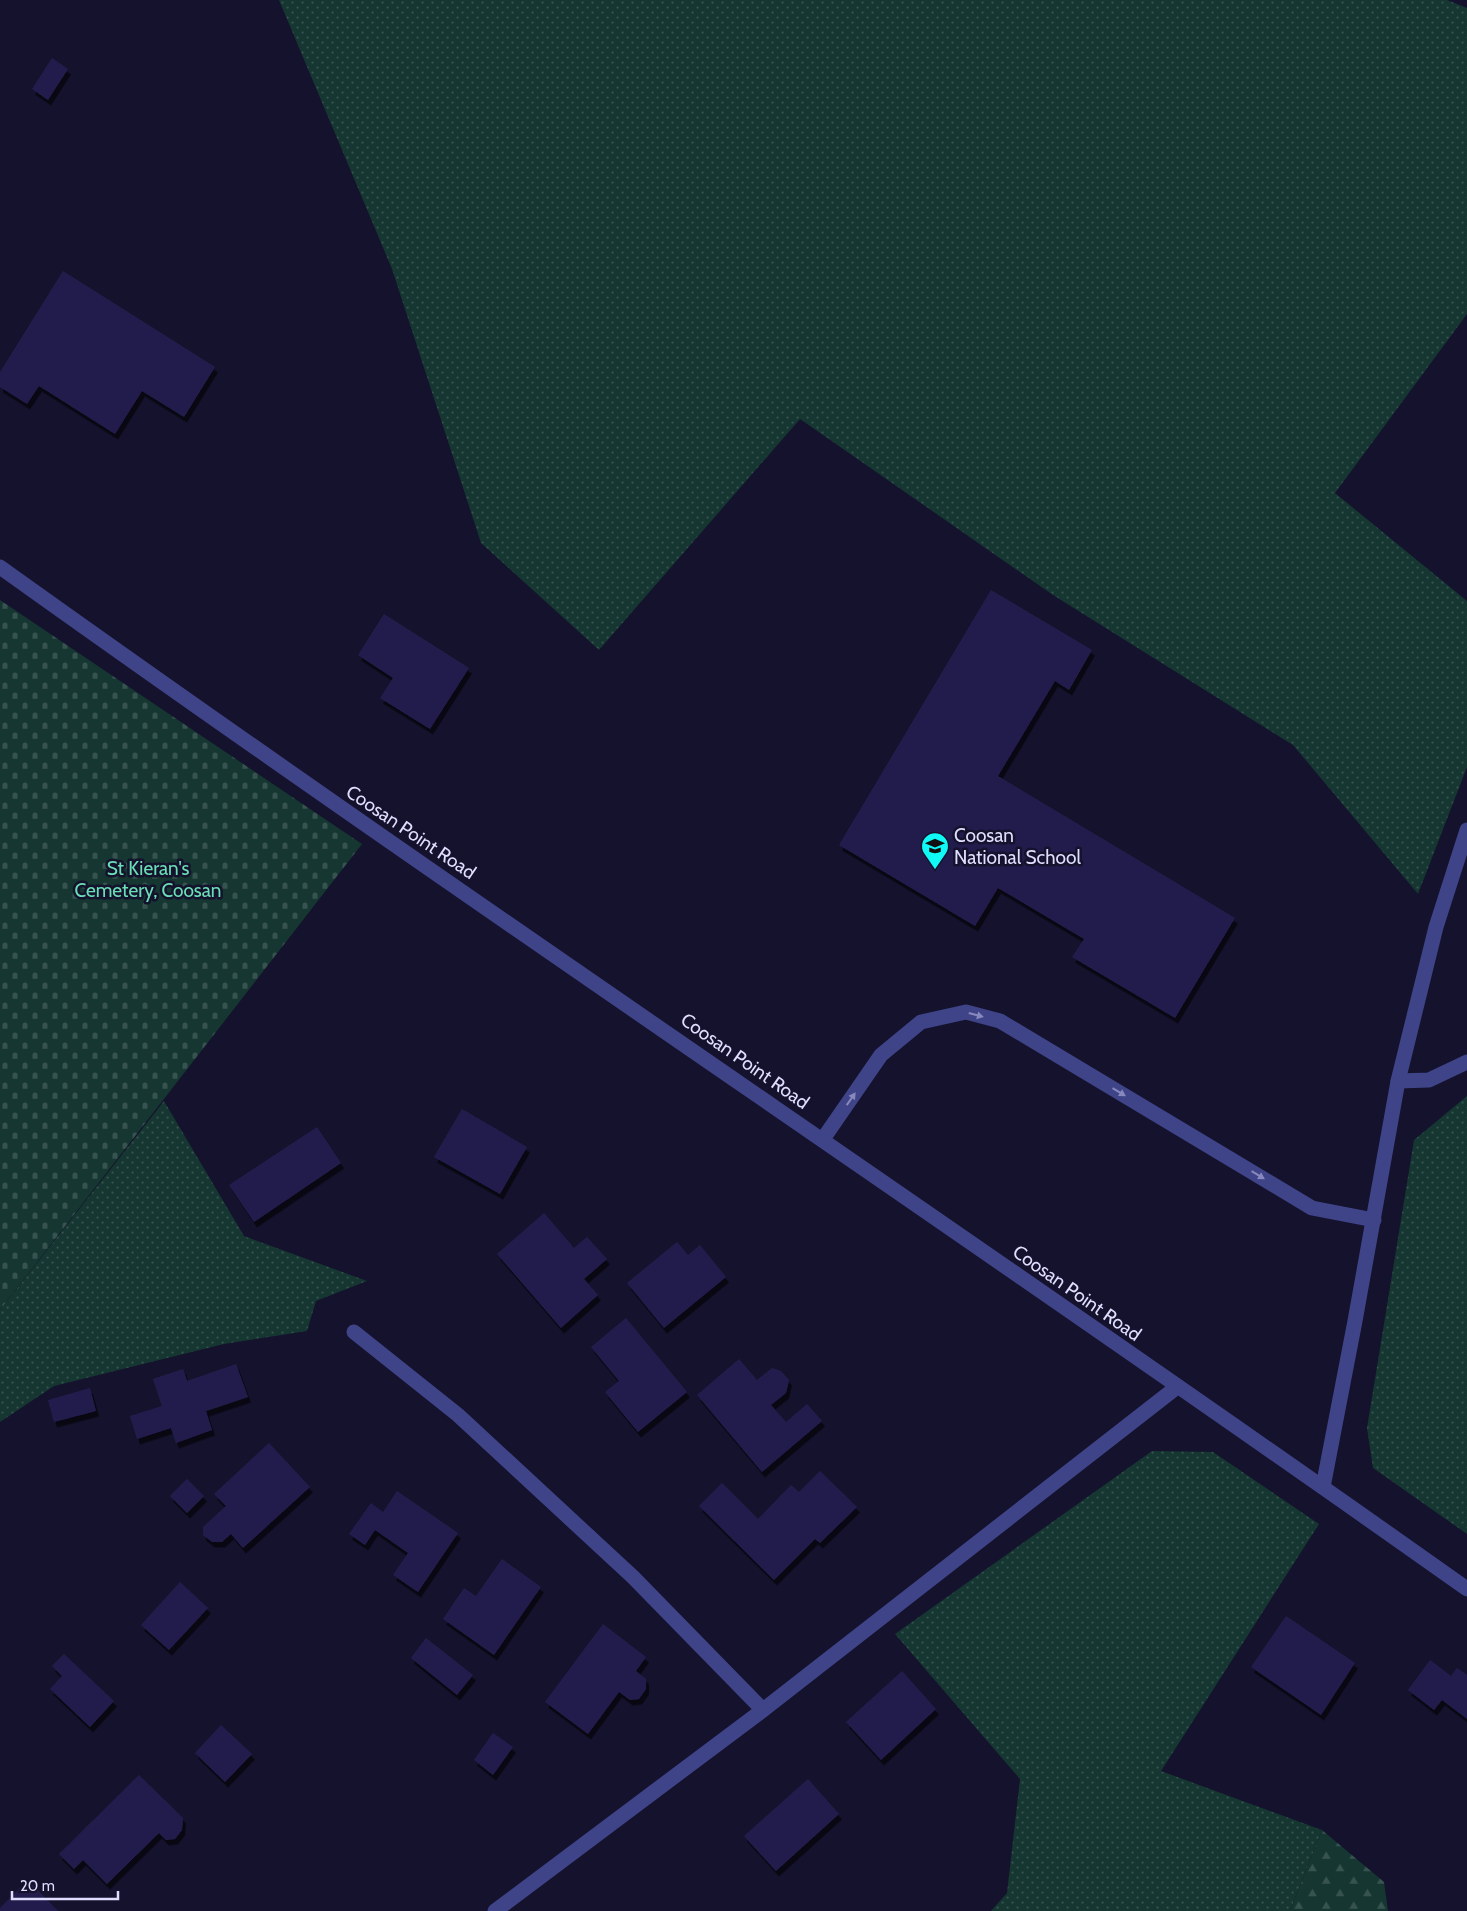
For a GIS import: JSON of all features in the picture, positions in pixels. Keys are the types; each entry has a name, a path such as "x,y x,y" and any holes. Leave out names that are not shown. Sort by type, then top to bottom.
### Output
{"street":[{"name":"Coosan Point Road","path":"0,567 259,752 823,1139 1467,1589"},
{"path":"1323,1487 1374,1220 1398,1081 1436,928 1467,830"},
{"path":"823,1139 881,1055 921,1022 966,1012 1000,1021 1312,1208 1374,1220"},
{"path":"1398,1081 1429,1080 1467,1062"},
{"path":"354,1332 458,1415 632,1577 763,1710"},
{"path":"495,1911 763,1710 1177,1387"}],"green space":[{"path":"279,0 1447,0 1467,8 1467,314 1335,493 1467,601 1467,767 1418,894 1293,745 1053,595 800,419 599,650 481,543 392,269"},
{"name":"St Kieran's Cemetery, Coosan","path":"0,600 362,844 0,1310"},
{"path":"1467,1096 1467,1534 1373,1468 1367,1428 1414,1140"},
{"path":"164,1101 244,1236 367,1281 316,1301 307,1331 224,1344 54,1386 0,1422 0,1310"},
{"path":"1152,1451 1213,1452 1319,1524 1161,1771 1322,1830 1290,1911 991,1911 1007,1893 1020,1779 895,1634"},
{"path":"1322,1830 1384,1882 1388,1911 1290,1911"}],"building":[{"path":"52,58 68,69 48,100 32,89"},
{"path":"63,271 215,367 184,417 142,391 115,434 39,386 27,404 0,387 0,372"},
{"path":"991,590 1092,650 1069,690 1055,681 998,776 1235,918 1175,1018 1072,957 1084,939 998,888 975,926 839,845"},
{"path":"384,614 469,668 430,729 380,698 393,678 358,655"},
{"path":"462,1109 527,1147 500,1194 434,1157"},
{"path":"317,1127 341,1163 254,1222 229,1185"},
{"path":"544,1213 574,1248 587,1237 607,1259 584,1279 598,1295 561,1328 497,1254"},
{"path":"677,1242 688,1255 700,1245 726,1277 664,1328 627,1283"},
{"path":"626,1318 687,1392 638,1432 605,1392 619,1381 591,1347"},
{"path":"739,1359 757,1380 772,1368 781,1371 789,1380 786,1393 771,1405 786,1422 807,1404 822,1421 762,1472 697,1395"},
{"path":"236,1364 248,1397 206,1411 212,1430 176,1443 171,1428 137,1439 130,1416 162,1406 153,1379 183,1369 187,1381"},
{"path":"90,1388 96,1411 54,1422 48,1400"},
{"path":"269,1443 310,1487 243,1548 231,1534 222,1542 212,1542 203,1535 203,1527 226,1506 214,1494"},
{"path":"820,1471 857,1507 820,1543 815,1539 774,1580 699,1506 722,1483 758,1519 791,1485 799,1492"},
{"path":"187,1479 204,1496 187,1513 170,1496"},
{"path":"397,1491 458,1533 418,1592 393,1575 408,1553 375,1530 365,1545 349,1534 371,1503 383,1512"},
{"path":"502,1559 541,1587 494,1655 443,1619 464,1588 476,1596"},
{"path":"180,1582 208,1608 169,1650 141,1625"},
{"path":"1286,1616 1355,1663 1321,1715 1251,1667"},
{"path":"603,1624 646,1657 636,1671 646,1679 646,1689 639,1699 630,1700 619,1692 588,1734 545,1702"},
{"path":"426,1638 473,1675 457,1695 411,1658"},
{"path":"64,1654 114,1701 90,1727 50,1689 62,1676 52,1666"},
{"path":"1430,1660 1451,1676 1457,1668 1467,1675 1467,1719 1442,1700 1434,1710 1408,1690"},
{"path":"902,1671 936,1709 881,1760 846,1722"},
{"path":"221,1725 252,1754 225,1782 195,1753"},
{"path":"493,1733 513,1747 493,1775 474,1760"},
{"path":"139,1775 183,1818 182,1830 175,1839 166,1840 159,1833 107,1884 83,1860 74,1869 59,1854"},
{"path":"808,1779 839,1814 776,1871 744,1836"},
{"path":"28,1880 58,1911 0,1911 0,1908"}],"place":[{"name":"Coosan National School","path":"935,870"}]}
